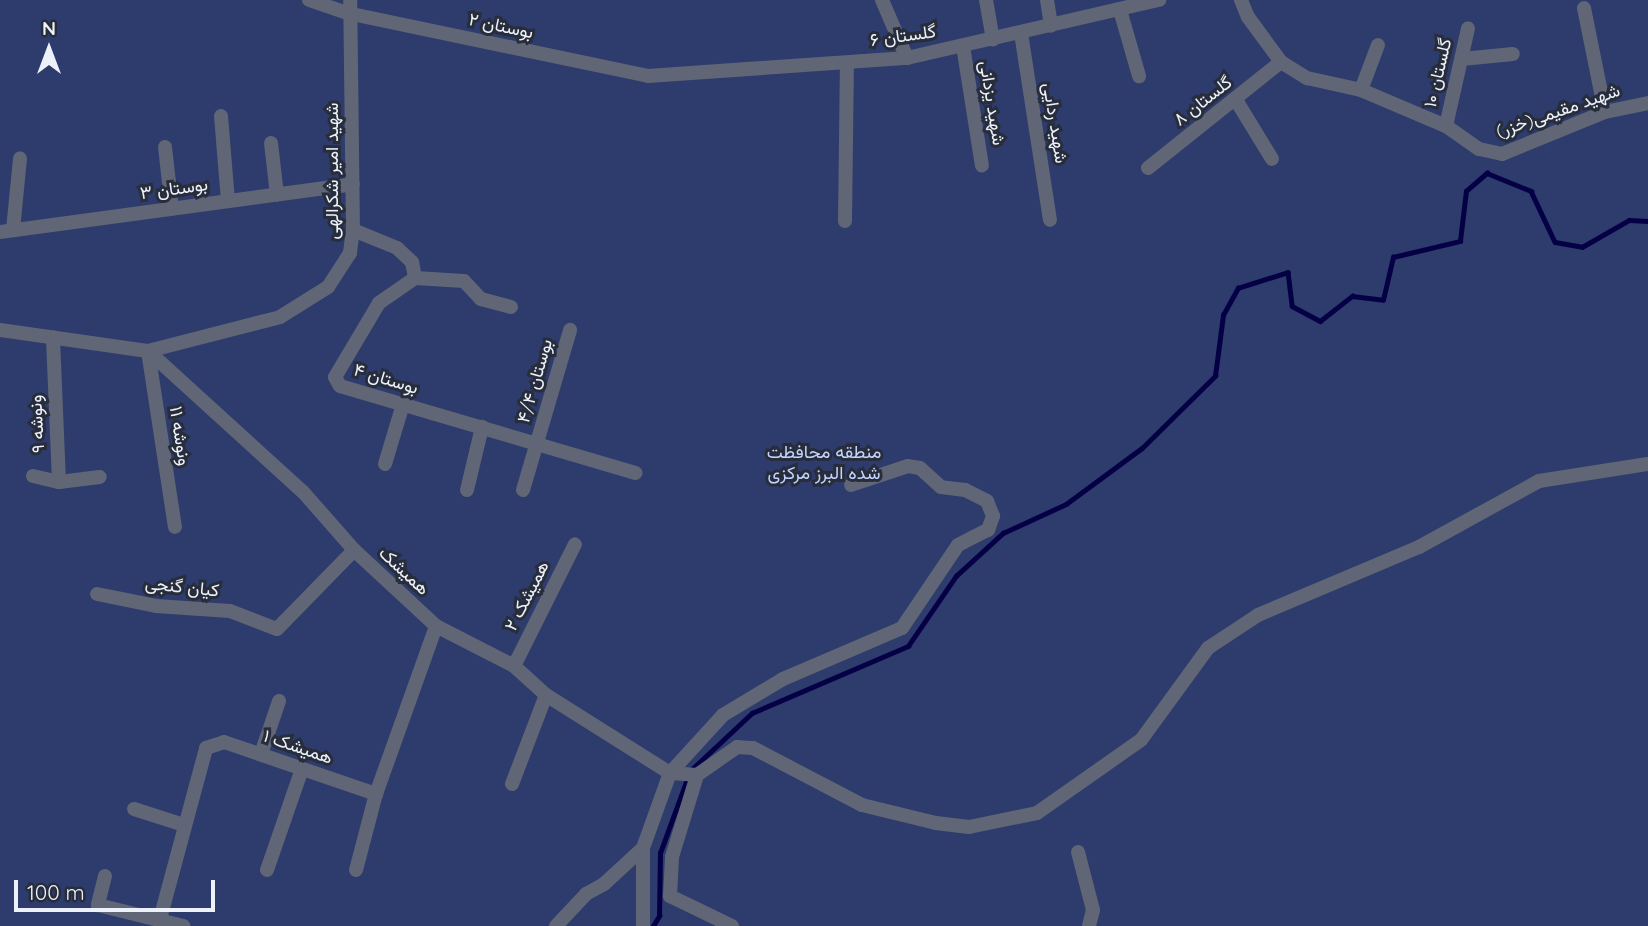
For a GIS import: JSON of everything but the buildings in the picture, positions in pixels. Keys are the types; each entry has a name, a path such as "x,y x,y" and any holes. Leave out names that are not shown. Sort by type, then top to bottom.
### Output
{"street":[{"name":"بوستان ۲","path":"309,0 648,76"},
{"path":"882,0 907,58"},
{"path":"986,0 993,39"},
{"path":"1047,0 1051,26"},
{"name":"گلستان ۶","path":"648,76 907,58 1159,0"},
{"name":"شهید مقیمی(‌خزر)","path":"1241,0 1248,18 1282,62 1307,78 1361,90 1446,126 1479,149 1502,154 1605,111 1648,103"},
{"name":"شهید امیر شکرالهی","path":"0,330 148,351 280,317 328,286 350,253 353,230 348,7"},
{"path":"1584,8 1605,111"},
{"path":"1119,10 1139,76"},
{"name":"گلستان ۱۰","path":"1446,126 1468,28"},
{"name":"شهید ردایی","path":"1021,33 1050,220"},
{"path":"1361,90 1378,45"},
{"name":"شهید یزدانی","path":"963,46 982,166"},
{"path":"1462,59 1513,54"},
{"name":"گلستان ۸","path":"1148,169 1282,62"},
{"path":"845,221 847,63"},
{"path":"1236,100 1272,159"},
{"path":"221,116 228,201"},
{"path":"271,143 277,195"},
{"path":"165,146 172,209"},
{"path":"6,231 20,158"},
{"name":"بوستان ۳","path":"6,231 353,184"},
{"path":"353,230 397,248 412,262 415,278 464,281 481,299 511,307"},
{"name":"بوستان ۴","path":"415,278 379,303 335,377 340,386 635,473"},
{"name":"بوستان ۴/۴","path":"523,490 570,330"},
{"name":"ونوشه ۹","path":"33,476 60,482 53,337"},
{"name":"ونوشه ۱۱","path":"148,351 175,527"},
{"name":"همیشک","path":"148,351 304,493 354,550 436,626 514,666 545,695 675,774"},
{"path":"385,464 403,404"},
{"path":"467,490 482,427"},
{"path":"675,774 697,775 737,747 753,748 862,805 936,823 969,827 1037,813 1141,740 1208,648 1258,615 1419,547 1539,481 1648,464"},
{"path":"642,924 643,848 675,774 723,715 783,679 902,628 958,545 988,530 993,516 987,500 965,490 941,487 920,468 908,467 851,485"},
{"path":"60,482 100,477"},
{"name":"همیشک ۲","path":"514,666 575,544"},
{"name":"کیان گنجی","path":"97,594 156,606 230,611 277,629 354,550"},
{"path":"356,870 376,794 436,626"},
{"path":"512,784 545,695"},
{"path":"261,754 279,701"},
{"name":"همیشک ۱","path":"160,919 206,748 224,742 376,794"},
{"path":"267,870 302,769"},
{"path":"697,775 671,858 670,896 732,926"},
{"path":"134,809 184,825"},
{"path":"556,926 586,894 604,884 643,848"},
{"path":"1078,852 1093,910 1089,926"},
{"path":"105,876 97,905 183,926"}],"green space":[{"name":"منطقه محافظت شده البرز مرکزی","path":"0,0 1648,0 1648,926 0,926"}],"waterway":[{"path":"653,926 659,916 660,853 690,771 752,713 908,646 956,576 1003,533 1066,504 1142,448 1215,376 1223,315 1238,288 1288,272 1292,306 1320,321 1352,296 1383,300 1393,257 1460,241 1466,191 1487,173 1531,191 1555,242 1582,247 1629,220 1648,221"}]}
